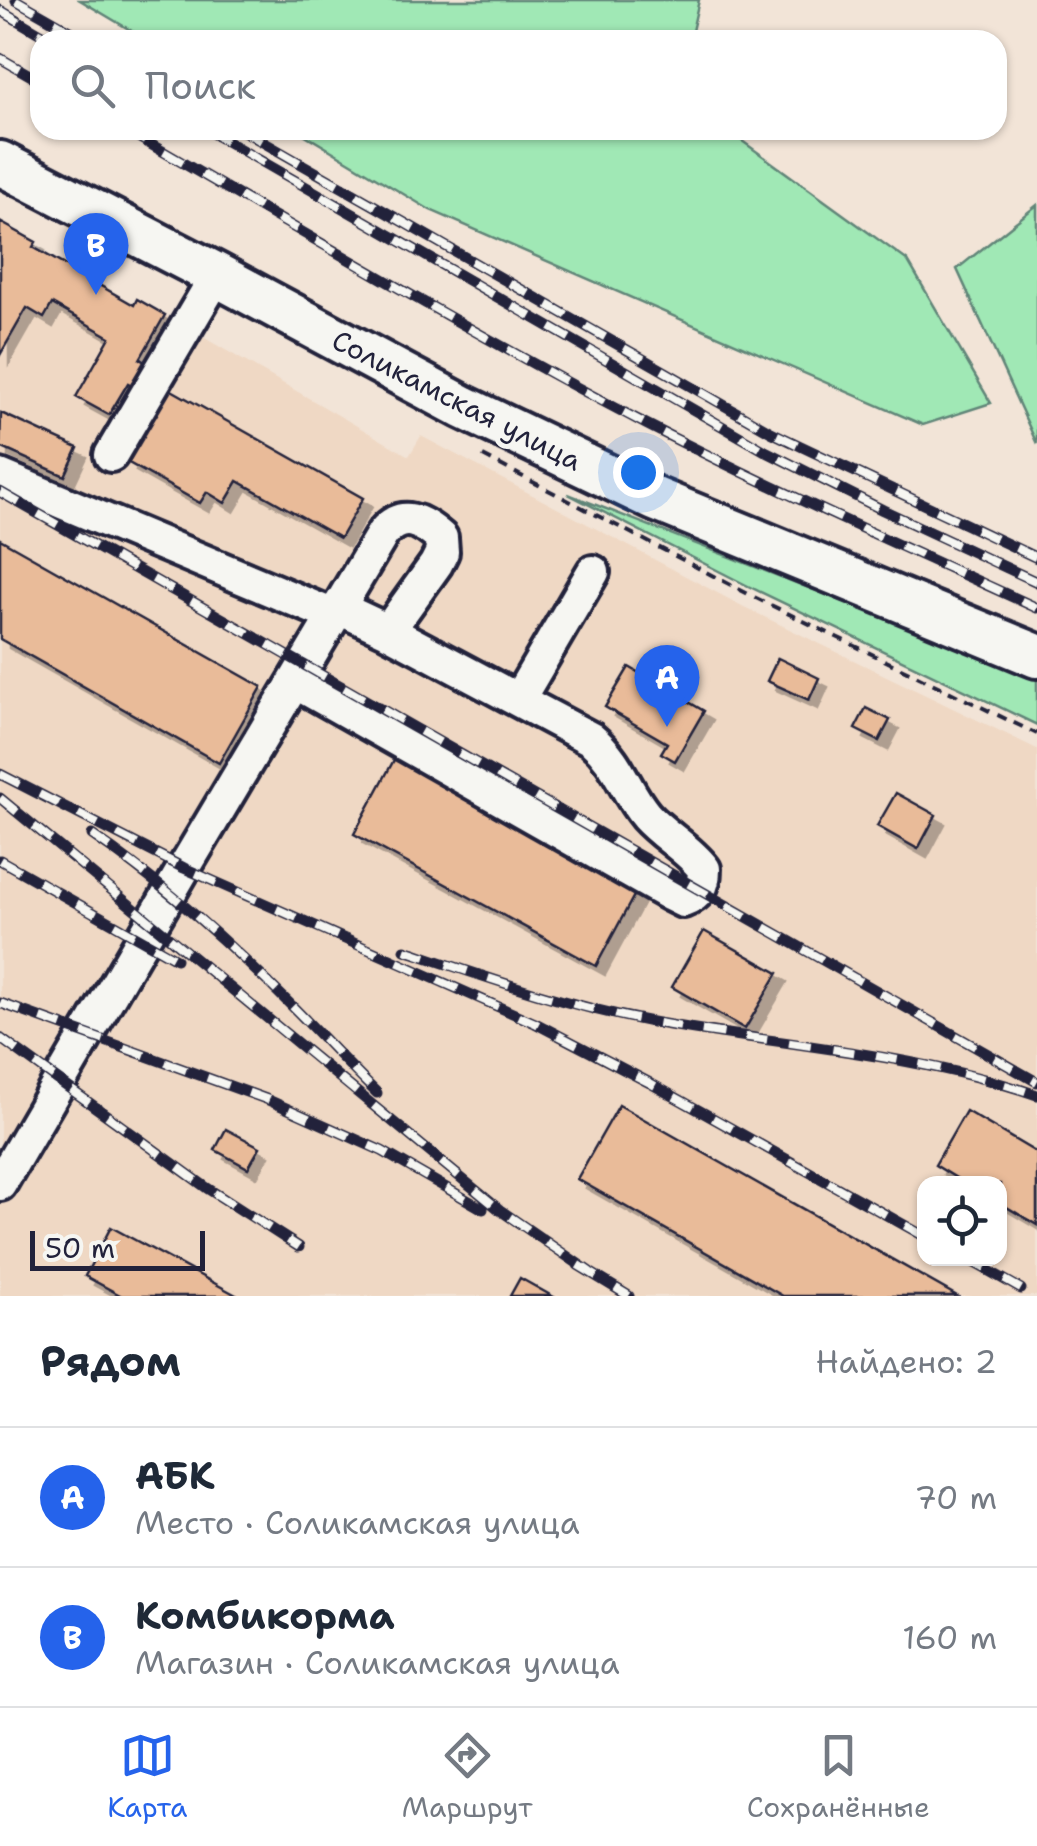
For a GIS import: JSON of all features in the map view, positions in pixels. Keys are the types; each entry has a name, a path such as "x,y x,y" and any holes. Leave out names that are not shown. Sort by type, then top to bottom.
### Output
{"main road":[{"name":"Соликамская улица","path":"0,163 463,407 654,499 1037,656"}],"lane":[{"path":"111,455 217,275"},
{"path":"0,476 388,631 592,739 613,760 650,820 704,869 700,890 682,901 670,895 294,682"},
{"path":"2,1174 336,612 388,527 400,519 416,522 438,534 443,545 436,564 388,631"},
{"path":"518,700 593,572"}],"path":[{"path":"482,455 754,596 1037,734"}],"shaded area":[{"path":"0,222 36,242 34,248 133,304 137,299 409,456 421,436 744,607 1037,749 1037,1296 0,1296"}],"green space":[{"path":"80,0 699,0 692,30 130,30"},
{"path":"314,140 741,140 908,261 991,403 923,425 430,210"},
{"path":"1037,205 1037,444 957,269"},
{"path":"568,494 1037,677 1037,725 754,589"}],"building":[{"path":"0,222 36,242 33,247 134,305 137,299 165,315 140,359 148,364 135,387 128,383 109,415 76,397 110,337 52,304 44,318 27,308 0,355"},
{"path":"168,388 363,498 340,538 238,481 225,503 207,492 200,503 127,462"},
{"path":"1,413 78,448 65,476 0,447"},
{"path":"0,539 262,687 219,763 0,639"},
{"path":"778,658 819,678 809,700 767,681"},
{"path":"629,667 704,711 675,761 661,753 667,743 605,707"},
{"path":"866,708 890,720 879,741 855,729"},
{"path":"395,758 637,890 596,966 354,834"},
{"path":"896,793 936,815 918,849 877,826"},
{"path":"704,931 778,973 745,1029 672,987"},
{"path":"619,1105 957,1296 783,1296 577,1179"},
{"path":"966,1111 1037,1153 1037,1225 1007,1207 1007,1176 953,1176 935,1165"},
{"path":"226,1129 260,1147 248,1168 215,1150"},
{"path":"111,1227 238,1296 122,1296 85,1276"},
{"path":"520,1278 552,1296 510,1296"}],"railway":[{"path":"16,0 68,30"},
{"path":"0,10 34,30"},
{"path":"0,58 30,75"},
{"path":"143,140 449,317 646,424 1037,608"},
{"path":"224,140 767,452 1037,582"},
{"path":"260,140 771,432 1037,558"},
{"path":"0,492 1037,1082"},
{"path":"0,774 184,868 535,1023 917,1232"},
{"path":"0,798 500,1210 590,1272"},
{"path":"92,835 220,937 377,1093"},
{"path":"0,860 176,959"},
{"path":"405,950 585,1007 647,1021 893,1059 990,1080 1037,1095"},
{"path":"0,1003 266,1099 382,1151 483,1209"},
{"path":"0,1038 207,1188 299,1247"},
{"path":"578,1265 629,1296"},
{"path":"980,1266 1021,1289"}],"place":[{"name":"Комбикорма","path":"96,295"},
{"name":"АБК","path":"667,727"}]}
